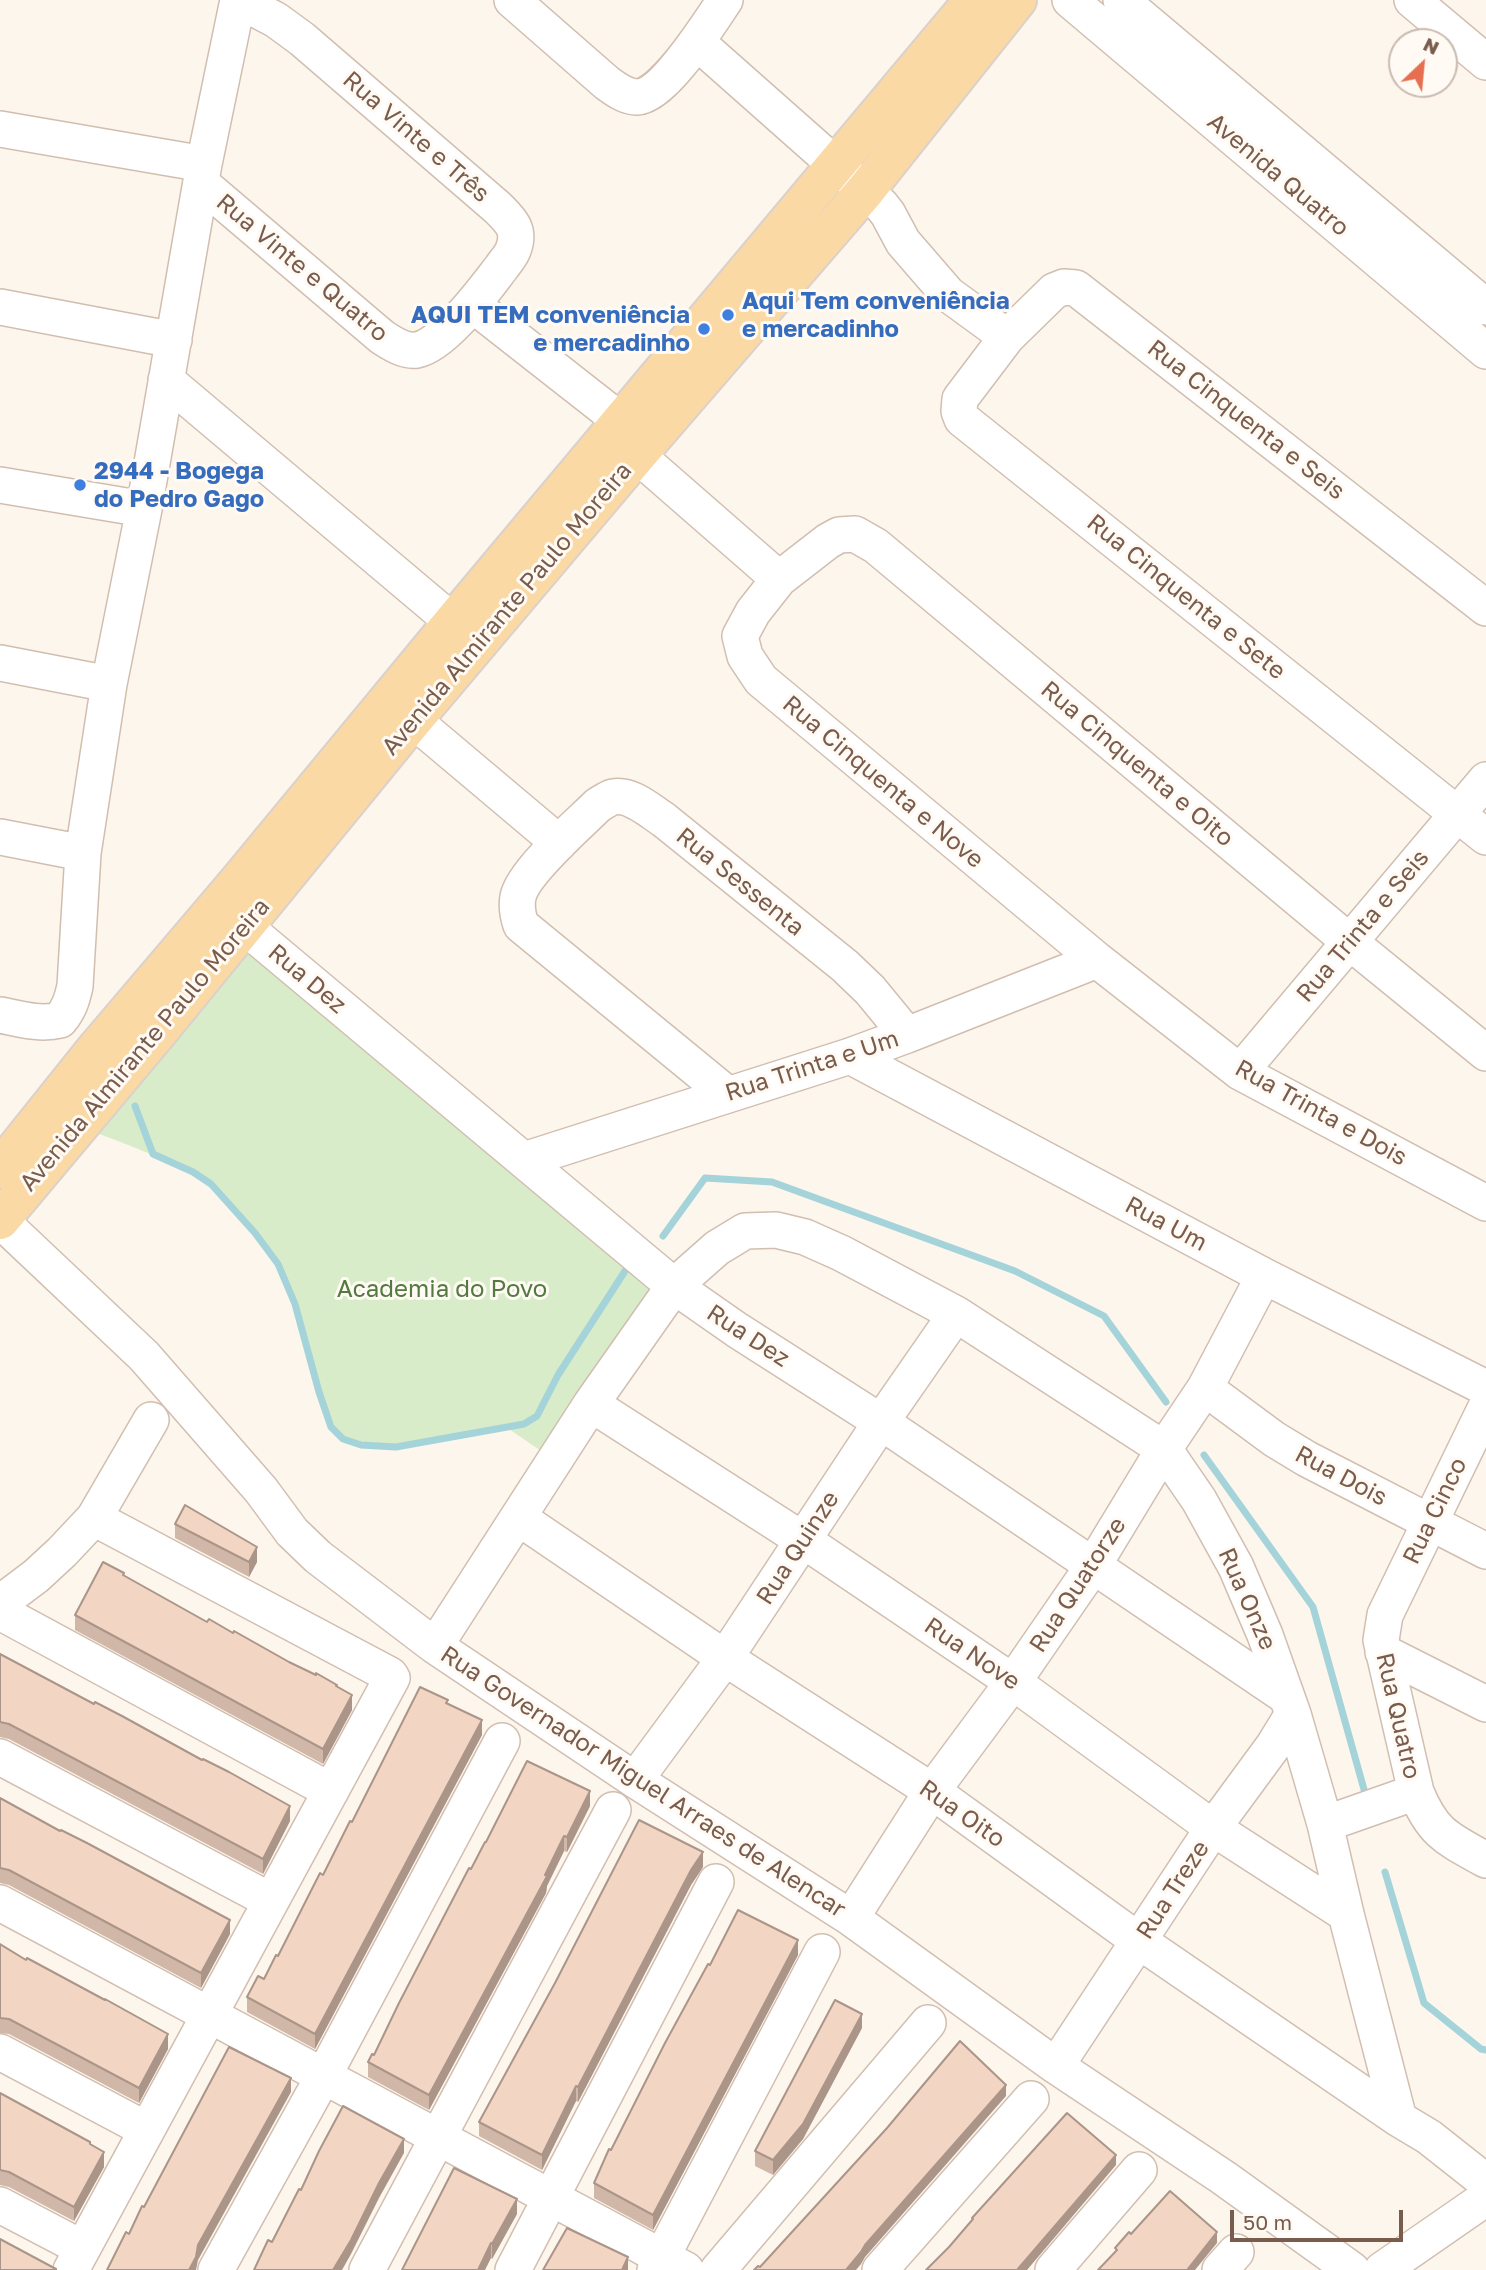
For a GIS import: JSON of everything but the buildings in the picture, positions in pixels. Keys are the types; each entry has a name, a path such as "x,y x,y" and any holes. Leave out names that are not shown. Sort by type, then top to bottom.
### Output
{"main road":[{"name":"Avenida Almirante Paulo Moreira","path":"0,1169 97,1048 974,0"},
{"name":"Avenida Almirante Paulo Moreira","path":"0,1220 245,927 413,720 865,191 1017,0"}],"street":[{"path":"0,1015 49,1023 60,1020 73,999 83,853 109,684 144,509 203,174 238,0"},
{"name":"Rua Vinte e Três","path":"238,0 276,20 302,38 514,223 513,251 473,305"},
{"path":"512,0 607,83 619,92 636,97 650,93 698,43 725,0"},
{"name":"Avenida Quatro","path":"1070,0 1486,351"},
{"name":"Avenida Quatro","path":"1121,0 1486,307"},
{"path":"1412,0 1486,62"},
{"path":"698,43 837,165 888,214 903,242 948,294 1007,337"},
{"path":"0,129 203,174"},
{"name":"Rua Vinte e Quatro","path":"203,174 382,337 397,346 415,350 433,342 473,305"},
{"name":"Rua Cinquenta e Seis","path":"1007,337 1054,291 1064,287 1076,288 1486,608"},
{"path":"473,305 621,421"},
{"path":"0,307 174,340"},
{"name":"Rua Cinquenta e Sete","path":"1007,337 960,399 959,411 962,419 1486,837"},
{"path":"166,380 453,622"},
{"path":"637,455 779,579"},
{"path":"0,485 144,509"},
{"name":"Rua Cinquenta e Oito","path":"779,579 839,535 855,534 876,546 1486,1053"},
{"name":"Rua Cinquenta e Nove","path":"779,579 753,612 740,636 745,656 761,680 1097,960"},
{"path":"0,663 109,684"},
{"path":"413,720 559,844 527,879 518,896 517,913 521,925 727,1094"},
{"name":"Rua Trinta e Seis","path":"1240,1072 1486,780"},
{"name":"Rua Sessenta","path":"559,844 598,805 613,797 624,797 638,802 845,966 870,990 907,1035"},
{"path":"0,837 83,853"},
{"name":"Rua Dez","path":"245,927 674,1286 1093,1566 1290,1706"},
{"name":"Rua Trinta e Um","path":"524,1160 850,1056 1097,960"},
{"name":"Rua Trinta e Dois","path":"1097,960 1240,1072 1486,1203"},
{"path":"60,1020 97,1048"},
{"name":"Rua Um","path":"850,1056 1264,1276 1486,1388"},
{"name":"Rua Governador Miguel Arraes de Alencar","path":"0,1220 144,1356 261,1490 292,1532 318,1557 435,1646 635,1780 851,1918 1056,2066 1224,2178 1352,2270"},
{"name":"Rua Onze","path":"674,1286 717,1248 745,1231 776,1230 805,1237 841,1253 956,1314 1164,1449 1199,1500 1236,1567 1265,1635 1290,1706 1325,1824 1399,2119"},
{"name":"Rua Quatorze","path":"851,1918 932,1791 1013,1682 1093,1566 1164,1449 1205,1388 1264,1276"},
{"path":"435,1646 591,1404 674,1286"},
{"name":"Rua Quinze","path":"635,1780 725,1658 956,1314"},
{"name":"Rua Dois","path":"1205,1388 1296,1452 1486,1551"},
{"name":"Rua Nove","path":"591,1404 803,1540 1013,1682 1213,1828 1346,1914"},
{"name":"Rua Cinco","path":"1385,1615 1486,1407"},
{"path":"0,1603 36,1576 94,1518 151,1420"},
{"path":"0,2205 77,2259 392,1678 94,1518"},
{"name":"Rua Oito","path":"519,1518 725,1658 932,1791 1139,1941 1399,2119"},
{"path":"0,1612 331,1791"},
{"name":"Rua Quatro","path":"1385,1615 1381,1640 1383,1652 1421,1804"},
{"path":"1383,1652 1486,1704"},
{"name":"Rua Treze","path":"1056,2066 1213,1828 1274,1745 1290,1706"},
{"path":"216,2270 323,2077 502,1741"},
{"path":"0,1757 271,1901"},
{"path":"1325,1824 1421,1804 1437,1831 1486,1860"},
{"path":"367,2270 613,1810"},
{"path":"513,2270 716,1882"},
{"path":"0,1903 551,2198 668,2266 822,1952"},
{"path":"718,2270 928,2023"},
{"path":"0,2052 147,2130"},
{"path":"880,2270 1031,2099"},
{"path":"1399,2119 1430,2137 1486,2182"},
{"path":"1053,2270 1139,2170"},
{"path":"1382,2270 1486,2198"}],"green space":[{"name":"Academia do Povo","path":"255,945 664,1285 547,1455 506,1427 399,1446 358,1444 343,1439 334,1430 320,1398 290,1291 269,1253 251,1230 206,1179 99,1134"}],"waterway":[{"path":"135,1106 153,1154 193,1172 211,1184 255,1233 278,1264 295,1304 331,1427 343,1439 361,1445 396,1447 524,1424 537,1416 558,1375 625,1271"},
{"path":"663,1236 705,1178 772,1182 1015,1271 1104,1316 1166,1402"},
{"path":"1204,1455 1313,1607 1365,1793"},
{"path":"1385,1872 1424,2003 1481,2049 1486,2050"}],"place":[{"name":"Aqui Tem conveniência e mercadinho","path":"728,315"},
{"name":"AQUI TEM conveniência e mercadinho","path":"704,329"},
{"name":"2944 - Bogega do Pedro Gago","path":"80,485"}]}
